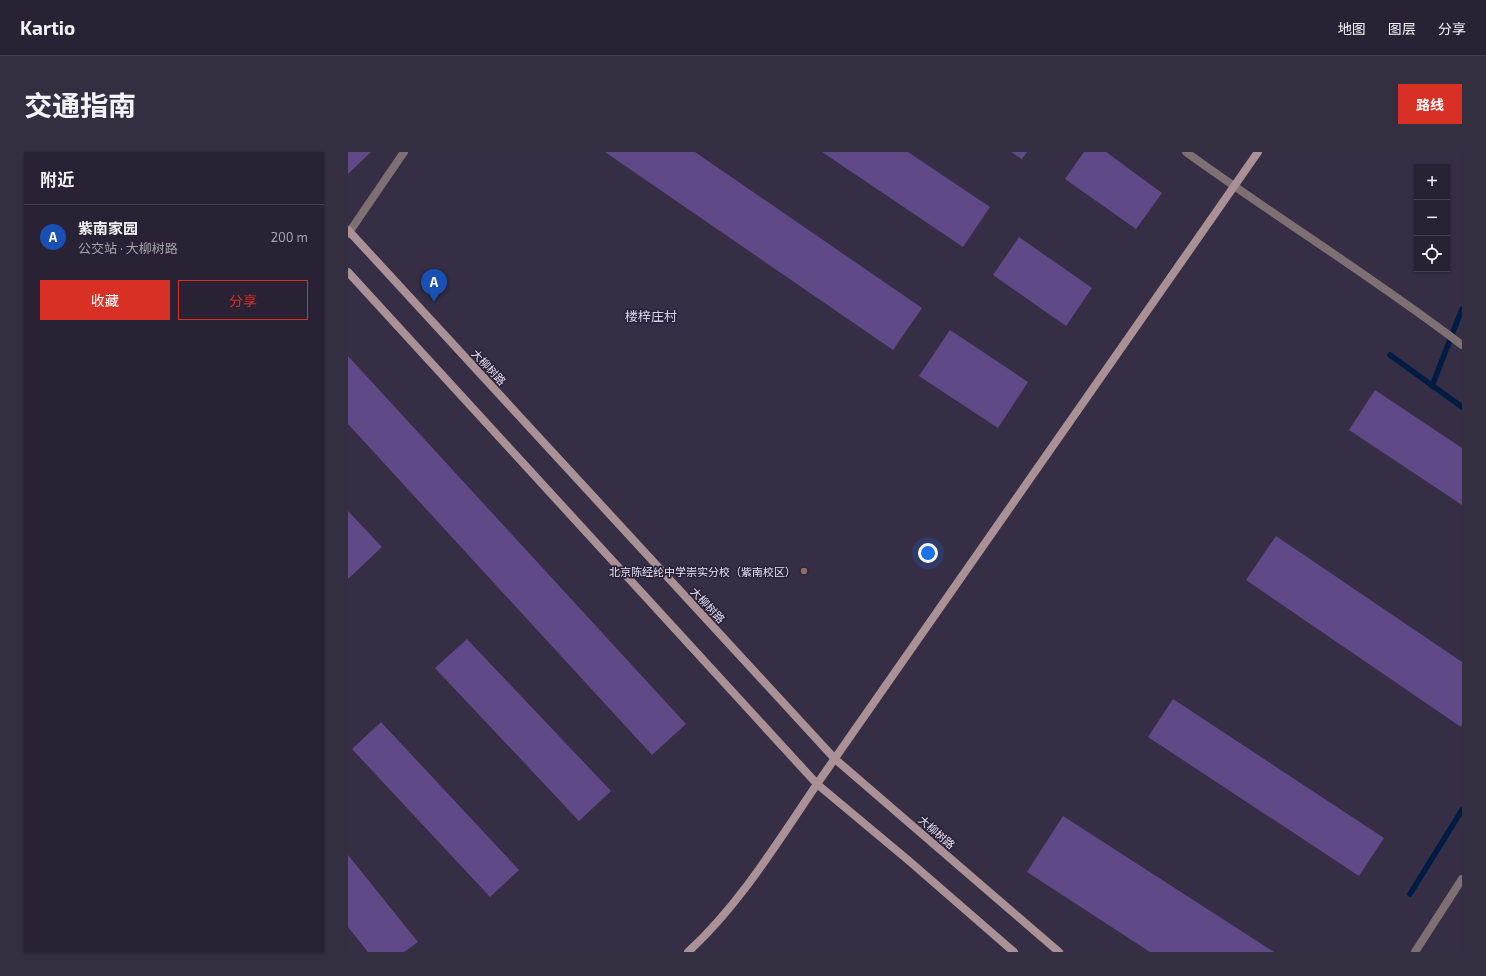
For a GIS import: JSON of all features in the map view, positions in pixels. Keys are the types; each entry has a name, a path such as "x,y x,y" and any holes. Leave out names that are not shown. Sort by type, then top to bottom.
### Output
{"street":[{"path":"349,232 404,152"},
{"path":"1186,152 1401,299 1462,345"},
{"path":"688,952 701,941 731,907 755,875 1258,152"},
{"name":"大柳树路","path":"349,232 835,759 1059,952"},
{"path":"348,272 817,784 908,860 1014,952"},
{"path":"1415,952 1462,879"}],"building":[{"path":"348,152 371,152 348,174"},
{"path":"605,152 695,152 922,308 893,350"},
{"path":"822,152 908,152 990,207 963,247"},
{"path":"1011,152 1027,152 1022,159"},
{"path":"1084,152 1106,152 1162,193 1136,229 1065,179"},
{"path":"1019,237 1092,288 1066,326 993,275"},
{"path":"950,330 1028,382 998,428 919,376"},
{"path":"348,356 686,724 652,755 348,424"},
{"path":"1375,390 1462,448 1462,505 1349,430"},
{"path":"348,511 382,547 348,579"},
{"path":"1276,536 1462,662 1461,727 1246,580"},
{"path":"467,639 611,791 579,821 435,668"},
{"path":"1173,699 1384,838 1359,876 1148,737"},
{"path":"381,722 519,870 490,897 352,749"},
{"path":"1063,816 1274,952 1150,952 1027,872"},
{"path":"348,855 418,942 404,952 368,952 348,927"}],"waterway":[{"path":"1432,386 1462,309"},
{"path":"1390,355 1462,407"},
{"path":"1410,894 1462,810"}],"place":[{"name":"紫南家园","path":"434,302"},
{"name":"北京陈经纶中学崇实分校（紫南校区）","path":"804,571"}],"district":[{"name":"楼梓庄村","path":"651,316"}]}
